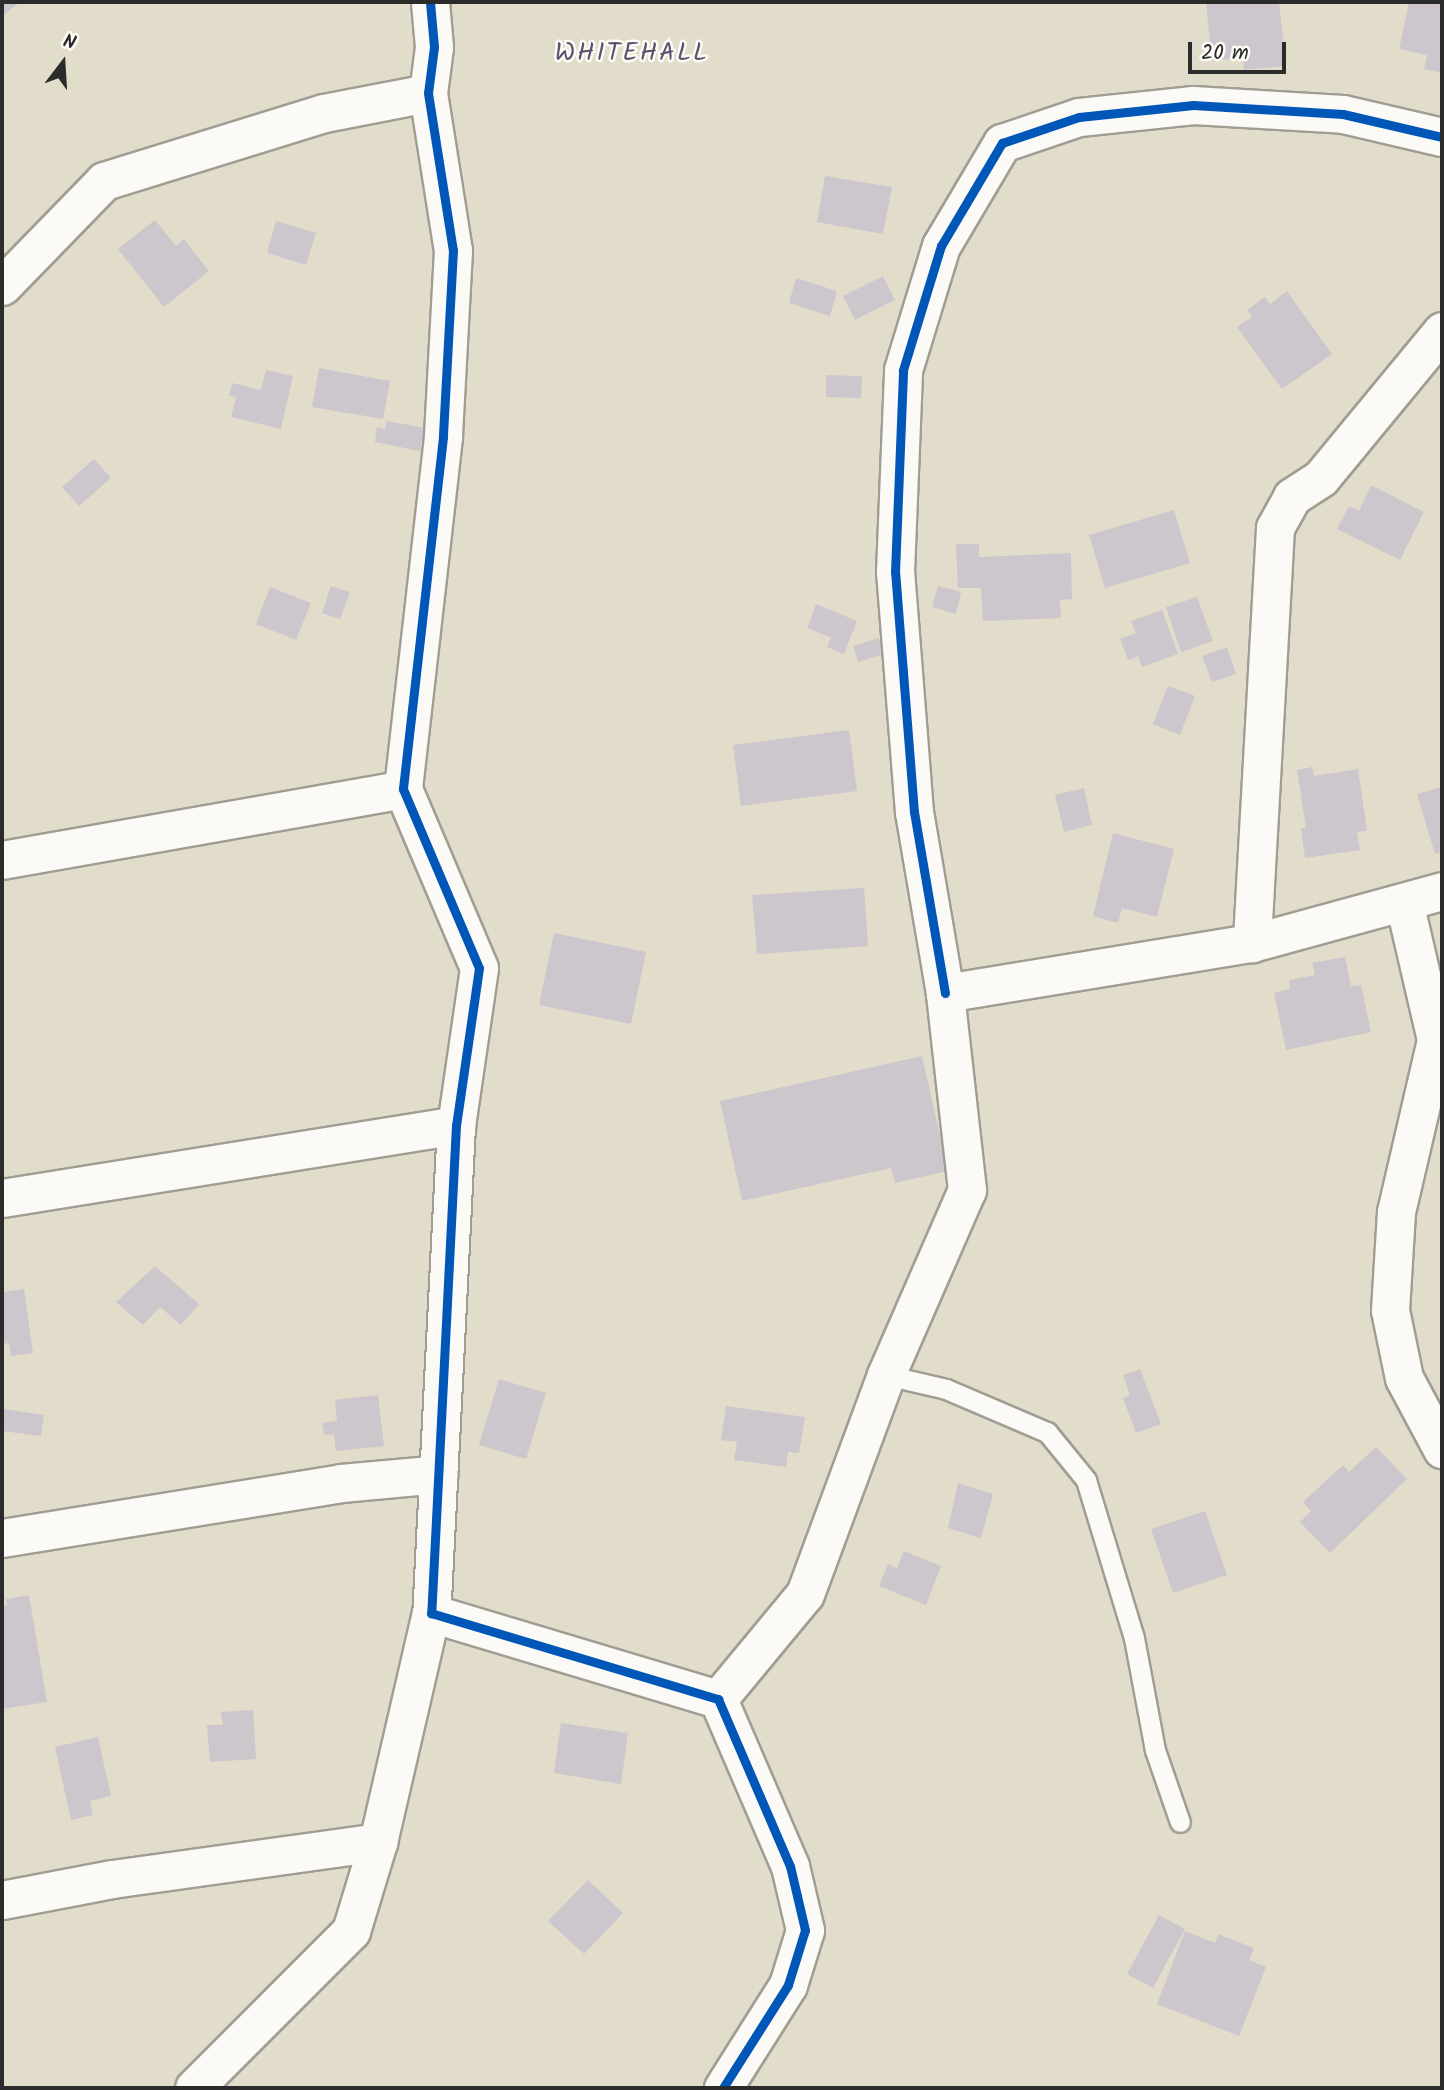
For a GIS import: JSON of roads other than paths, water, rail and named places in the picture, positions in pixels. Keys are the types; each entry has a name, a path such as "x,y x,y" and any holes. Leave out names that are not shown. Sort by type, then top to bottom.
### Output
{"street":[{"path":"194,2088 351,1931 378,1842 431,1613 456,1125 479,968 403,789 443,437 453,250 428,93 434,47 430,2"},
{"path":"2,286 104,181 324,113 428,93"},
{"path":"718,1699 805,1594 886,1375 967,1191 945,993 914,812 895,572 903,370 940,246 1002,143 1079,117 1193,105 1343,114 1442,137"},
{"path":"1252,943 1275,528 1292,498 1321,478 1442,331"},
{"path":"2,860 403,789"},
{"path":"945,993 1252,943 1442,891"},
{"path":"1404,902 1436,1040 1396,1212 1390,1310 1404,1378 1442,1449"},
{"path":"2,1198 456,1125"},
{"path":"2,1538 341,1483 439,1474"},
{"path":"431,1613 718,1699 790,1866 805,1930 788,1985 723,2088"},
{"path":"2,1900 112,1879 378,1842"}],"lane":[{"path":"886,1375 946,1389 1047,1432 1086,1479 1134,1638 1155,1750 1180,1822"}],"district":[{"name":"WHITEHALL","path":"632,54"}]}
